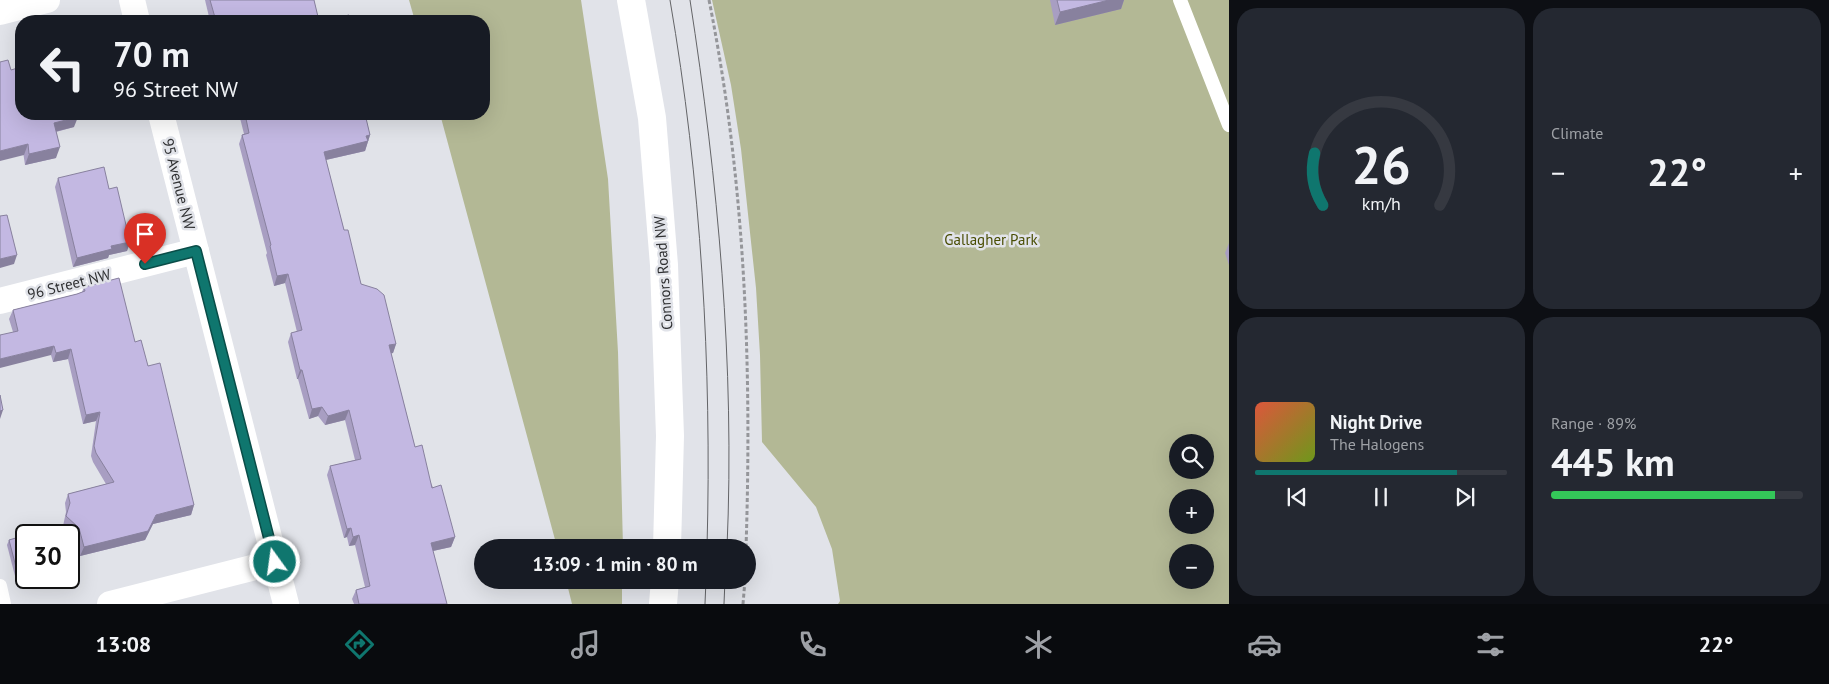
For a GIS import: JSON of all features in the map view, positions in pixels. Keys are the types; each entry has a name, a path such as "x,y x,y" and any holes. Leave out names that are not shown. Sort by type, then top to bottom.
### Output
{"main road":[{"name":"Connors Road NW","path":"631,0 652,118 664,265 670,436 667,539"},
{"path":"663,604 664,589"}],"street":[{"path":"0,12 47,0"},
{"path":"132,0 136,15"},
{"name":"95 Avenue NW","path":"163,120 286,604"},
{"name":"96 Street NW","path":"0,301 196,251"},
{"path":"110,604 275,562"}],"lane":[{"path":"1180,0 1229,125"},
{"path":"0,586 4,604"}],"path":[{"path":"709,0 731,133 741,231 748,392 746,539"},
{"path":"743,604 744,589"}],"green space":[{"path":"409,0 581,0 608,179 618,352 623,539 555,539 442,120 490,120 490,15 413,15"},
{"name":"Gallagher Park","path":"712,0 1229,0 1229,604 838,604 840,601 832,549 816,507 762,442 756,288 741,149 731,85"},
{"path":"568,589 622,589 622,604 572,604"}],"building":[{"path":"210,0 314,0 318,15 214,15"},
{"path":"1057,0 1109,0 1060,12"},
{"path":"8,60 11,70 15,69 15,120 66,120 54,123 60,147 29,154 28,144 0,151 0,62"},
{"path":"246,120 366,120 370,135 366,136 368,141 324,152 344,230 348,230 361,284 377,289 384,295 396,344 389,345 415,447 422,445 432,488 441,485 455,537 431,543 447,604 359,604 356,590 370,586 359,535 353,537 351,528 347,529 330,466 361,459 349,410 328,416 322,407 312,409 291,333 302,330 288,274 277,276 271,245 242,135 249,133"},
{"path":"104,167 109,189 117,187 130,242 111,246 112,249 77,258 58,178"},
{"path":"7,215 17,255 0,259 0,216"},
{"path":"119,278 135,342 141,340 148,366 160,363 194,505 156,515 148,531 84,547 80,524 75,524 66,516 70,503 68,494 114,482 96,453 94,446 100,412 86,415 71,349 56,353 54,346 0,359 0,335 18,331 13,310 77,294 85,291 84,287"},
{"path":"0,395 3,410 0,411"},
{"path":"15,538 15,563 9,540"}],"tram line":[{"path":"670,0 690,136 702,273 708,410 707,539"},
{"path":"690,0 709,136 722,273 729,411 727,539"},
{"path":"705,604 706,589"},
{"path":"724,604 725,589"}],"route":[{"path":"145,264 196,251 275,562"}]}
